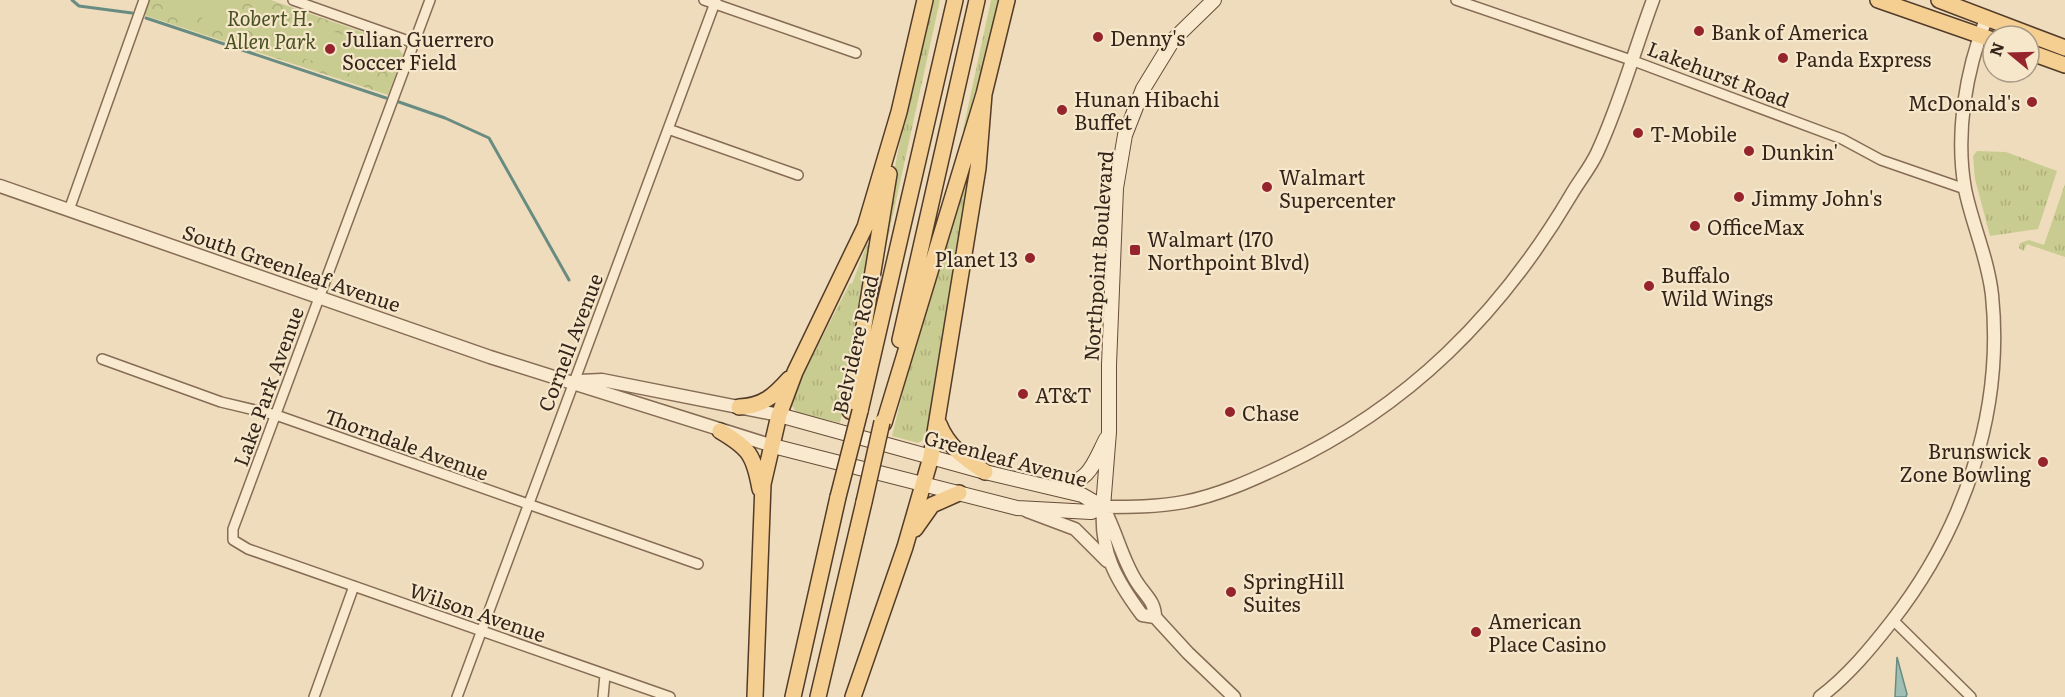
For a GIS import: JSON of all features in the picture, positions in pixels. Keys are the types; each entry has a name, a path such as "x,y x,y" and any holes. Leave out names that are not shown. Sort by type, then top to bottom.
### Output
{"main road":[{"name":"Belvidere Road","path":"855,411 955,0"},
{"path":"883,423 977,0"},
{"path":"818,697 875,452 984,93 1007,0"},
{"name":"Northpoint Boulevard","path":"1103,507 1109,432 1109,365 1116,188 1125,135 1143,89 1173,40 1214,0"},
{"path":"1878,0 1981,35"},
{"path":"1939,0 2065,48"},
{"path":"755,697 762,500 779,415 795,372 865,227 899,112 924,3"},
{"path":"2041,56 2065,65"},
{"path":"853,697 905,547 932,457 978,168 984,93"},
{"path":"793,697 855,411 899,112"},
{"path":"739,407 753,407 772,397 795,372"},
{"name":"Greenleaf Avenue","path":"779,415 985,472 1082,495 1103,507"},
{"path":"939,424 944,436 958,454 985,472"},
{"path":"720,431 744,447 753,457 762,500"},
{"path":"1049,488 1074,484 1088,474 1109,432"},
{"name":"Greenleaf Avenue","path":"772,446 1017,508 1091,512 1103,507"},
{"path":"905,547 932,505 959,493"}],"street":[{"path":"69,210 144,0"},
{"path":"293,0 414,43"},
{"name":"Lake Park Avenue","path":"274,558 236,544 231,536 430,0"},
{"path":"704,0 856,53"},
{"name":"Lakehurst Road","path":"1456,0 1631,60 1842,139 1881,160 1965,189"},
{"path":"1103,507 1153,507 1241,484 1314,451 1344,433 1385,406 1444,358 1515,278 1547,236 1596,155 1615,109 1653,0"},
{"name":"Cornell Avenue","path":"457,697 572,382 715,2"},
{"path":"1986,19 1986,24"},
{"path":"1820,697 1870,650 1915,594 1952,524 1970,481 1984,420 1995,355 1991,291 1965,189 1962,145 1964,105 1970,69 1981,48"},
{"path":"668,129 798,175"},
{"name":"South Greenleaf Avenue","path":"0,186 490,357 772,446"},
{"name":"Thorndale Avenue","path":"102,359 221,402 276,415 698,564"},
{"name":"South Greenleaf Avenue","path":"572,382 602,380 779,415"},
{"path":"1103,507 1102,534 1115,575"},
{"path":"1103,507 1116,530 1128,566 1155,607 1155,617"},
{"path":"1017,508 1075,529 1103,554 1142,615 1155,617 1188,653 1234,697"},
{"name":"Wilson Avenue","path":"274,558 670,697"},
{"path":"314,697 354,586"},
{"path":"1893,620 1971,697"},
{"path":"603,697 605,675"}],"green space":[{"name":"Robert H. Allen Park","path":"149,0 271,0 396,44 403,55 388,95 144,15"},
{"path":"174,0 198,0 192,18 170,10"},
{"path":"208,0 232,0 222,29 201,21"},
{"path":"934,0 940,0 873,306 898,152"},
{"path":"991,0 999,0 965,131 963,130"},
{"name":"Julian Guerrero Soccer Field","path":"291,17 380,48 369,80 280,50"},
{"path":"972,151 931,442 923,440 918,443 892,436 909,366"},
{"path":"1977,151 2006,152 2057,171 2038,229 1990,236 1975,179 1973,156"},
{"path":"2065,184 2065,257 2027,244 2023,251 2019,248 2020,243 2029,240 2044,245"},
{"path":"867,244 870,245 840,423 796,412 793,407 787,406 850,283 852,284"}],"water":[{"path":"1897,657 1907,694 1906,697 1895,697"}],"waterway":[{"path":"72,0 79,6 132,13"},
{"path":"146,18 386,98"},
{"path":"399,102 445,118 489,138 569,280"}],"place":[{"name":"Bank of America","path":"1699,31"},
{"name":"Denny's","path":"1098,37"},
{"name":"Julian Guerrero Soccer Field","path":"330,49"},
{"name":"Panda Express","path":"1783,58"},
{"name":"McDonald's","path":"2032,102"},
{"name":"Hunan Hibachi Buffet","path":"1062,110"},
{"name":"T-Mobile","path":"1638,133"},
{"name":"Dunkin'","path":"1749,151"},
{"name":"Walmart Supercenter","path":"1267,187"},
{"name":"Jimmy John's","path":"1739,197"},
{"name":"OfficeMax","path":"1695,226"},
{"name":"Walmart (170 Northpoint Blvd)","path":"1135,250"},
{"name":"Planet 13","path":"1030,258"},
{"name":"Buffalo Wild Wings","path":"1649,286"},
{"name":"AT&T","path":"1023,394"},
{"name":"Chase","path":"1230,412"},
{"name":"Brunswick Zone Bowling","path":"2043,462"},
{"name":"SpringHill Suites","path":"1231,592"},
{"name":"American Place Casino","path":"1476,632"}]}
